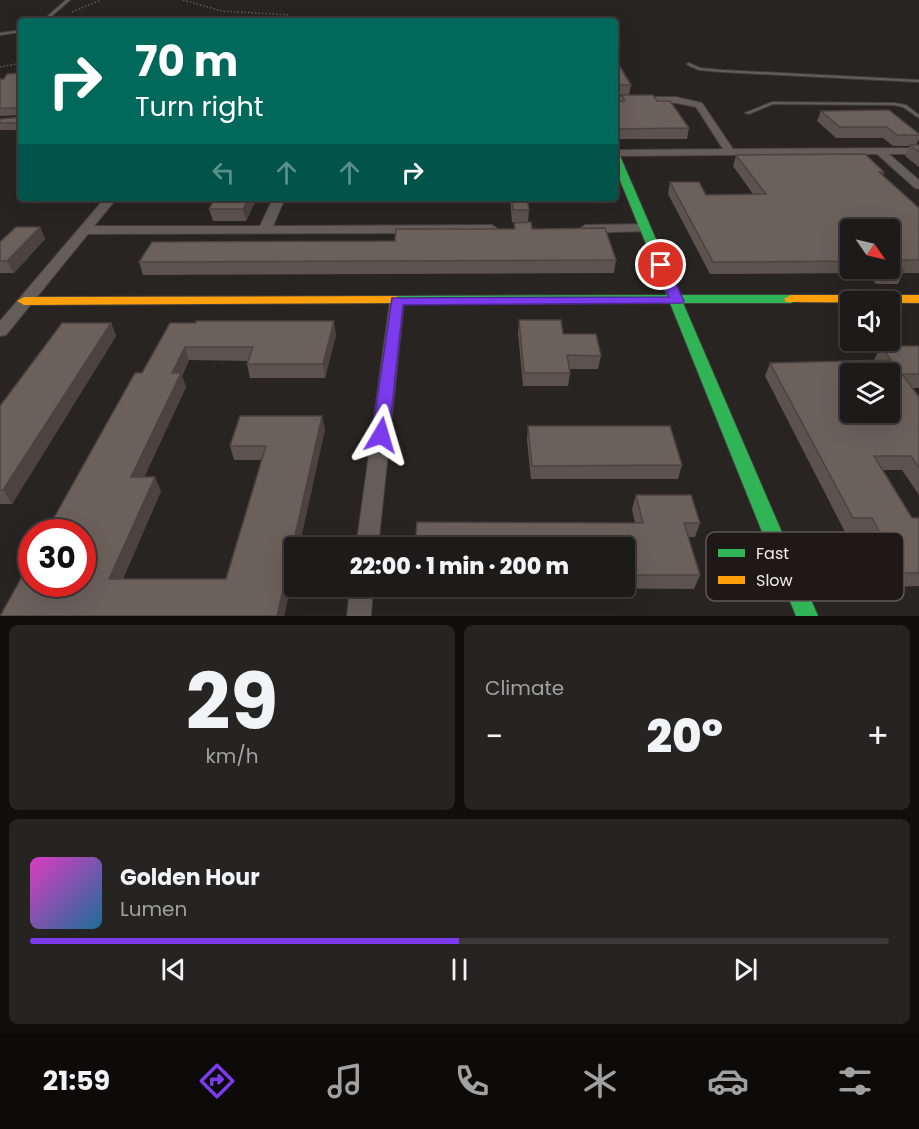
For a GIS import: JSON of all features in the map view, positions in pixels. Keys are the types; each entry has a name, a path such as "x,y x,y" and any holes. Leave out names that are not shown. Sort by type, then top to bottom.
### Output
{"street":[{"path":"618,100 676,100 699,105 729,151"},
{"path":"618,154 729,151 881,153 919,151"},
{"path":"881,153 919,186"},
{"path":"618,161 772,532"},
{"path":"0,331 108,201"},
{"path":"265,229 278,201"},
{"path":"573,229 645,228"},
{"path":"84,230 502,229"},
{"path":"24,301 919,299"},
{"path":"368,537 397,301"},
{"path":"359,616 361,597"},
{"path":"801,601 807,616"}],"lane":[{"path":"47,18 68,0"},
{"path":"0,34 18,31"},
{"path":"689,64 699,69 722,71 919,81"},
{"path":"747,113 772,103 894,104 904,106 919,117"}],"path":[{"path":"70,13 101,0"},
{"path":"183,0 222,11 290,15"},
{"path":"0,67 18,64"}],"building":[{"path":"619,65 631,85 618,85"},
{"path":"18,73 18,108 0,108 0,79 4,79 7,74"},
{"path":"622,95 653,95 657,101 670,101 689,128 618,129 618,101 625,101"},
{"path":"889,110 919,135 897,135 887,127 840,127 821,111"},
{"path":"18,117 18,123 0,123 0,119"},
{"path":"910,145 919,145 919,152"},
{"path":"865,154 884,172 879,172 919,208 919,260 900,260 900,219 840,219 840,261 713,262 670,182 699,182 706,195 766,194 736,155"},
{"path":"213,201 247,201 243,209 209,209"},
{"path":"512,201 528,201 529,210 513,210"},
{"path":"531,222 532,229 605,228 616,260 139,262 152,242 395,241 396,229 515,229 514,223"},
{"path":"16,227 40,227 7,261 0,261 0,242"},
{"path":"519,320 561,320 563,334 596,334 601,356 567,355 570,373 524,373"},
{"path":"196,321 334,321 323,364 247,364 253,347 185,347 172,373 181,373 131,477 155,477 109,579 226,579 266,446 230,446 240,416 322,416 295,537 284,537 284,585 277,616 0,616 18,584 18,597 96,597 96,519 53,519 135,373 142,373 170,323 196,323"},
{"path":"62,323 111,323 3,490 0,490 0,406"},
{"path":"900,346 919,346 919,374 902,374 919,397 919,468 911,456 874,456 912,518 919,518 919,573 904,573 904,532 880,532 872,518 853,518 770,363 891,360 885,351 900,351"},
{"path":"528,426 670,426 682,465 532,466"},
{"path":"636,495 691,495 700,523 684,523 700,575 635,575 635,537 416,537 417,522 643,523"}],"traffic: fast":[{"path":"618,163 772,532"},
{"path":"396,300 791,299"},
{"path":"801,601 807,616"}],"traffic: slow":[{"path":"791,299 919,299"},
{"path":"24,301 396,300"}],"route":[{"path":"381,435 397,301 677,301 661,265"}]}
